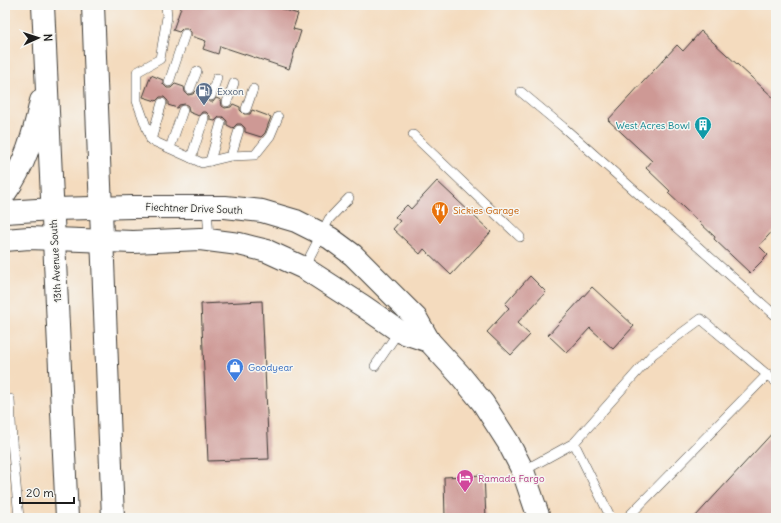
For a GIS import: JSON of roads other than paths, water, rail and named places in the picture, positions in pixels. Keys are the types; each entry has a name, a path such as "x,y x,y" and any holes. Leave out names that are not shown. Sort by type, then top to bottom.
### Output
{"street":[{"name":"13th Avenue South","path":"43,5 67,518"},
{"path":"93,5 113,518"},
{"path":"5,193 16,179 27,153 47,77"},
{"name":"Fiechtner Drive South","path":"5,212 53,209 207,207 262,211 296,221 330,238 353,255 416,318 429,341 460,374 483,402 508,442 523,472 539,518"},
{"name":"Fiechtner Drive South","path":"5,240 30,238 133,242 210,239 239,244 267,251 304,268 399,331 429,341"}],"lane":[{"path":"160,59 167,17 166,5"},
{"path":"169,82 185,34"},
{"path":"174,64 160,59 137,72 137,101 151,140 202,163 231,156 255,155 270,136 278,117"},
{"path":"190,89 197,71"},
{"path":"211,96 217,78"},
{"path":"227,102 234,83"},
{"path":"246,109 253,89"},
{"path":"522,92 776,316"},
{"path":"151,140 162,103"},
{"path":"170,148 183,110"},
{"path":"191,158 204,118"},
{"path":"210,161 221,123"},
{"path":"231,156 239,130"},
{"path":"413,135 520,237"},
{"path":"304,268 329,219 349,198"},
{"path":"207,207 210,239"},
{"path":"523,472 574,443 653,354 701,319 776,382"},
{"path":"375,366 399,331"},
{"path":"627,518 768,374"},
{"path":"5,399 10,399 9,442 19,518"},
{"path":"574,443 611,518"}],"place":[{"name":"Exxon","path":"204,106"},
{"name":"West Acres Bowl","path":"703,140"},
{"name":"Sickies Garage","path":"440,225"},
{"name":"Goodyear","path":"235,382"},
{"name":"Ramada Fargo","path":"465,493"}]}
